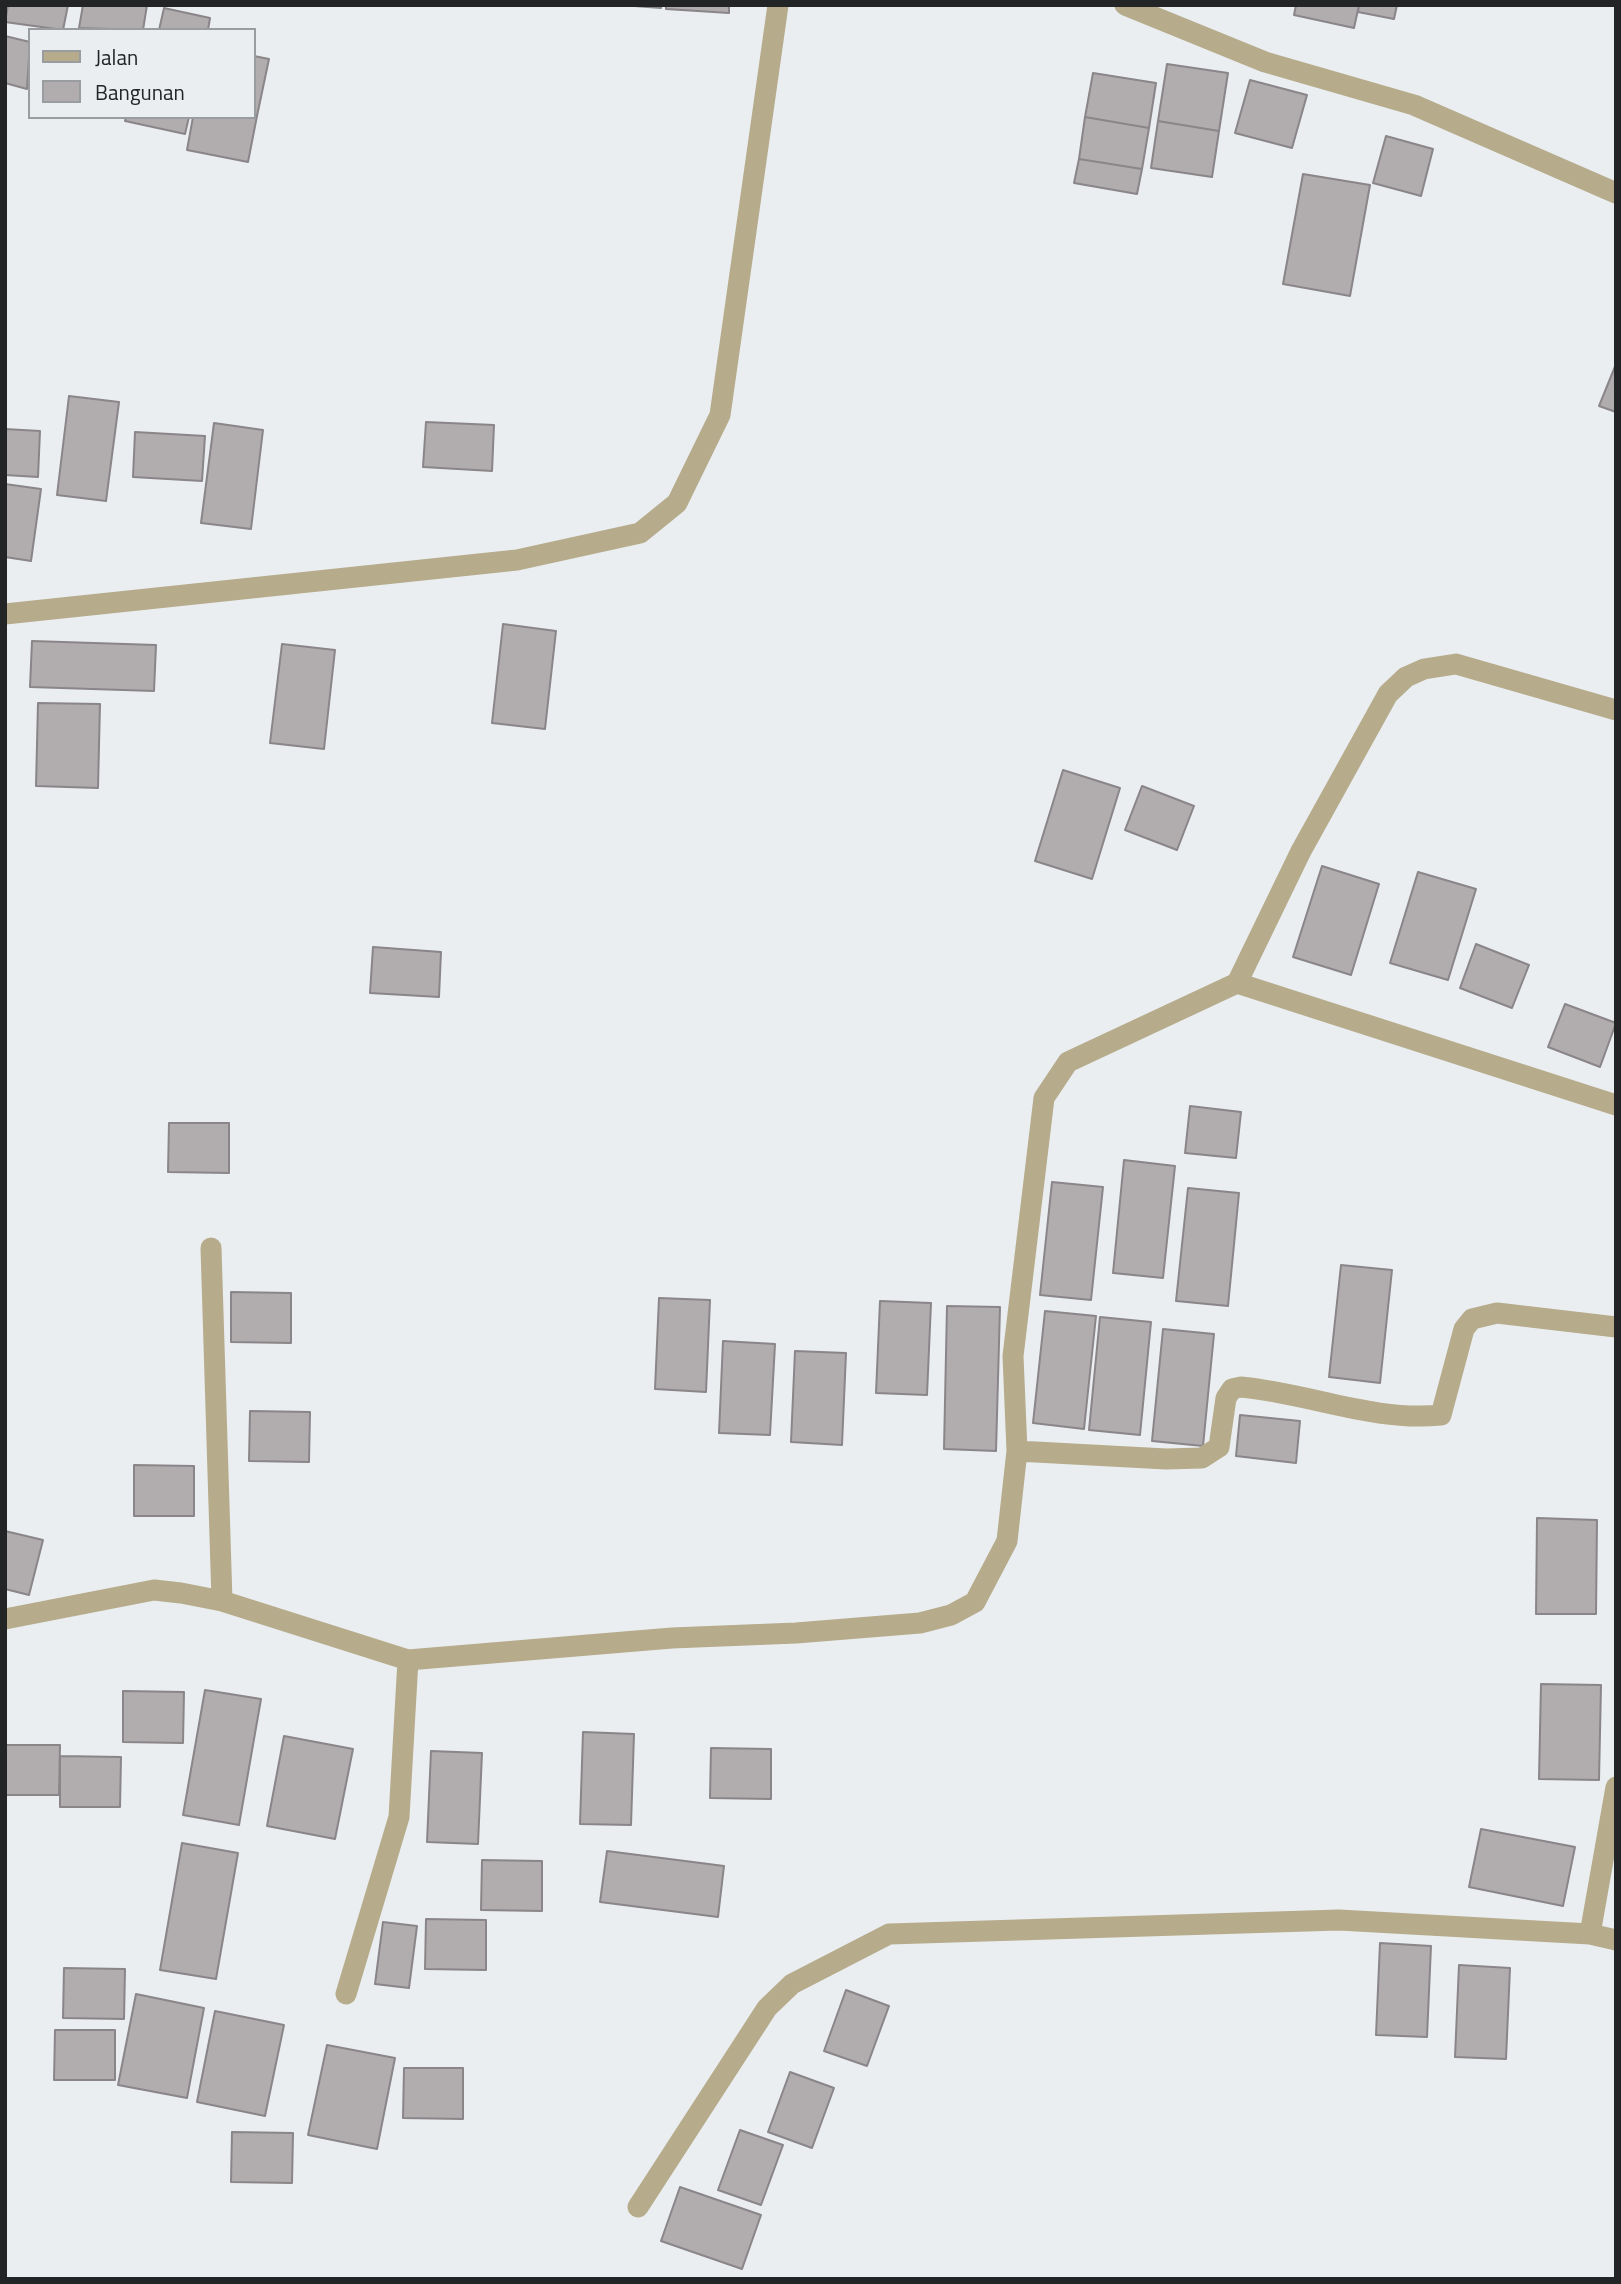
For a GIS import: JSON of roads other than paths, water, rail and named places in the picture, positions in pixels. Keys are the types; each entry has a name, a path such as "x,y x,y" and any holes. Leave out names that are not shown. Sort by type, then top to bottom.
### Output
{"street":[{"path":"5,614 516,560 640,533 677,503 720,415 778,5"},
{"path":"1125,5 1265,62 1414,106 1616,193"},
{"path":"5,1619 154,1590 222,1601 408,1660 672,1638 920,1623 951,1615 975,1602 1007,1541 1017,1451 1013,1356 1044,1098 1068,1062 1237,984 1301,851 1388,694 1406,677 1424,669 1456,664 1616,710"},
{"path":"1237,984 1616,1105"},
{"path":"211,1248 222,1601"},
{"path":"1017,1451 1166,1460 1202,1458 1219,1447 1226,1398 1232,1389 1241,1387 1375,1413 1422,1417 1441,1415 1464,1329 1472,1318 1497,1314 1616,1327"},
{"path":"345,1994 398,1817 408,1660"},
{"path":"1590,1934 1616,1787"},
{"path":"638,2207 767,2008 792,1983 889,1934 1339,1920 1590,1934 1616,1940"}]}
